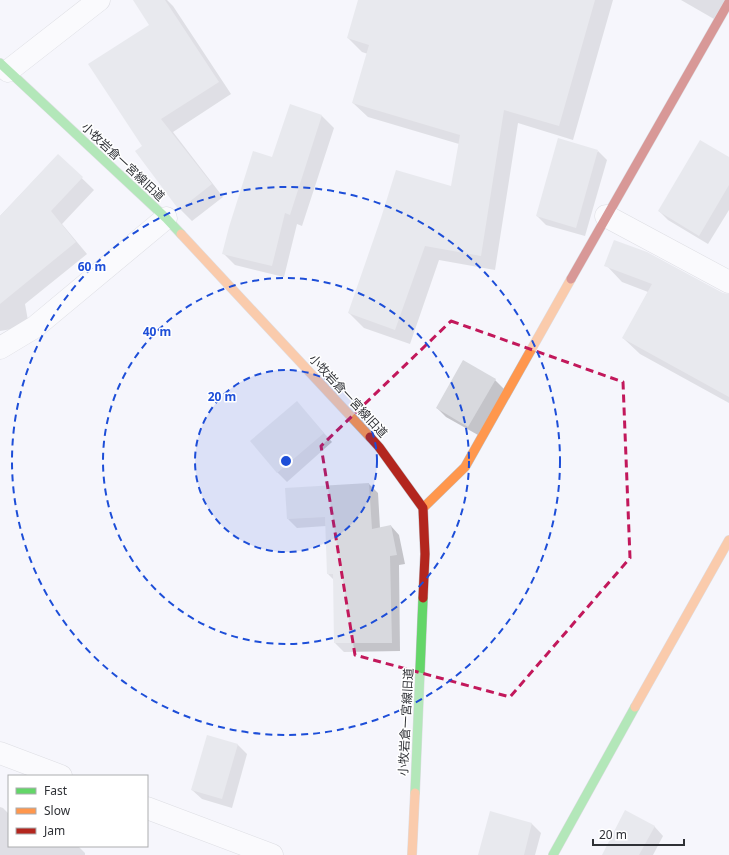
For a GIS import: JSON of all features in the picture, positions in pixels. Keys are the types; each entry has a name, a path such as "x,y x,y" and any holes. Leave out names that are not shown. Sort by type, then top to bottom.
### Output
{"street":[{"path":"4,67 99,0"},
{"path":"423,508 465,467 606,216 729,2"},
{"name":"小牧岩倉一宮線旧道","path":"4,67 166,218 379,447 423,508 425,554 412,855"},
{"path":"606,216 729,282"},
{"path":"0,348 35,327 166,218"},
{"path":"552,855 729,540"},
{"path":"0,753 59,775"},
{"path":"148,808 272,855"}],"highlighted area":[{"path":"451,321 623,382 630,558 510,697 355,655 321,446"}],"building":[{"path":"133,0 165,0 219,82 161,119 212,184 179,210 135,151 142,146 88,64 149,25"},
{"path":"358,0 595,0 559,126 504,110 481,256 425,246 395,330 348,313 396,170 451,186 460,135 352,103 369,45 347,38"},
{"path":"290,104 322,115 290,215 285,213 272,266 222,254 253,151 272,157"},
{"path":"558,138 598,150 576,228 536,216"},
{"path":"700,140 729,157 729,185 699,236 658,211"},
{"path":"58,154 83,177 51,211 76,242 0,304 0,216"},
{"path":"614,240 647,252 723,293 729,294 729,397 622,338 652,284 604,266"},
{"path":"463,360 496,379 468,427 436,408"},
{"path":"297,401 324,433 277,473 250,441"},
{"path":"369,483 372,529 391,525 397,555 390,556 392,643 334,643 333,574 327,574 325,517 287,519 285,488"},
{"path":"207,735 238,744 222,799 191,790"},
{"path":"625,810 655,826 639,855 602,855"},
{"path":"490,811 532,823 524,855 478,855"}],"traffic: fast":[{"path":"0,63 166,218 181,234"},
{"path":"415,793 423,598"},
{"path":"553,855 635,707"}],"traffic: slow":[{"path":"181,234 370,437"},
{"path":"423,508 465,467 571,279"},
{"path":"635,707 729,540"},
{"path":"412,855 415,793"}],"traffic: jam":[{"path":"571,279 729,2"},
{"path":"370,437 379,447 423,508 425,554 423,598"}]}
